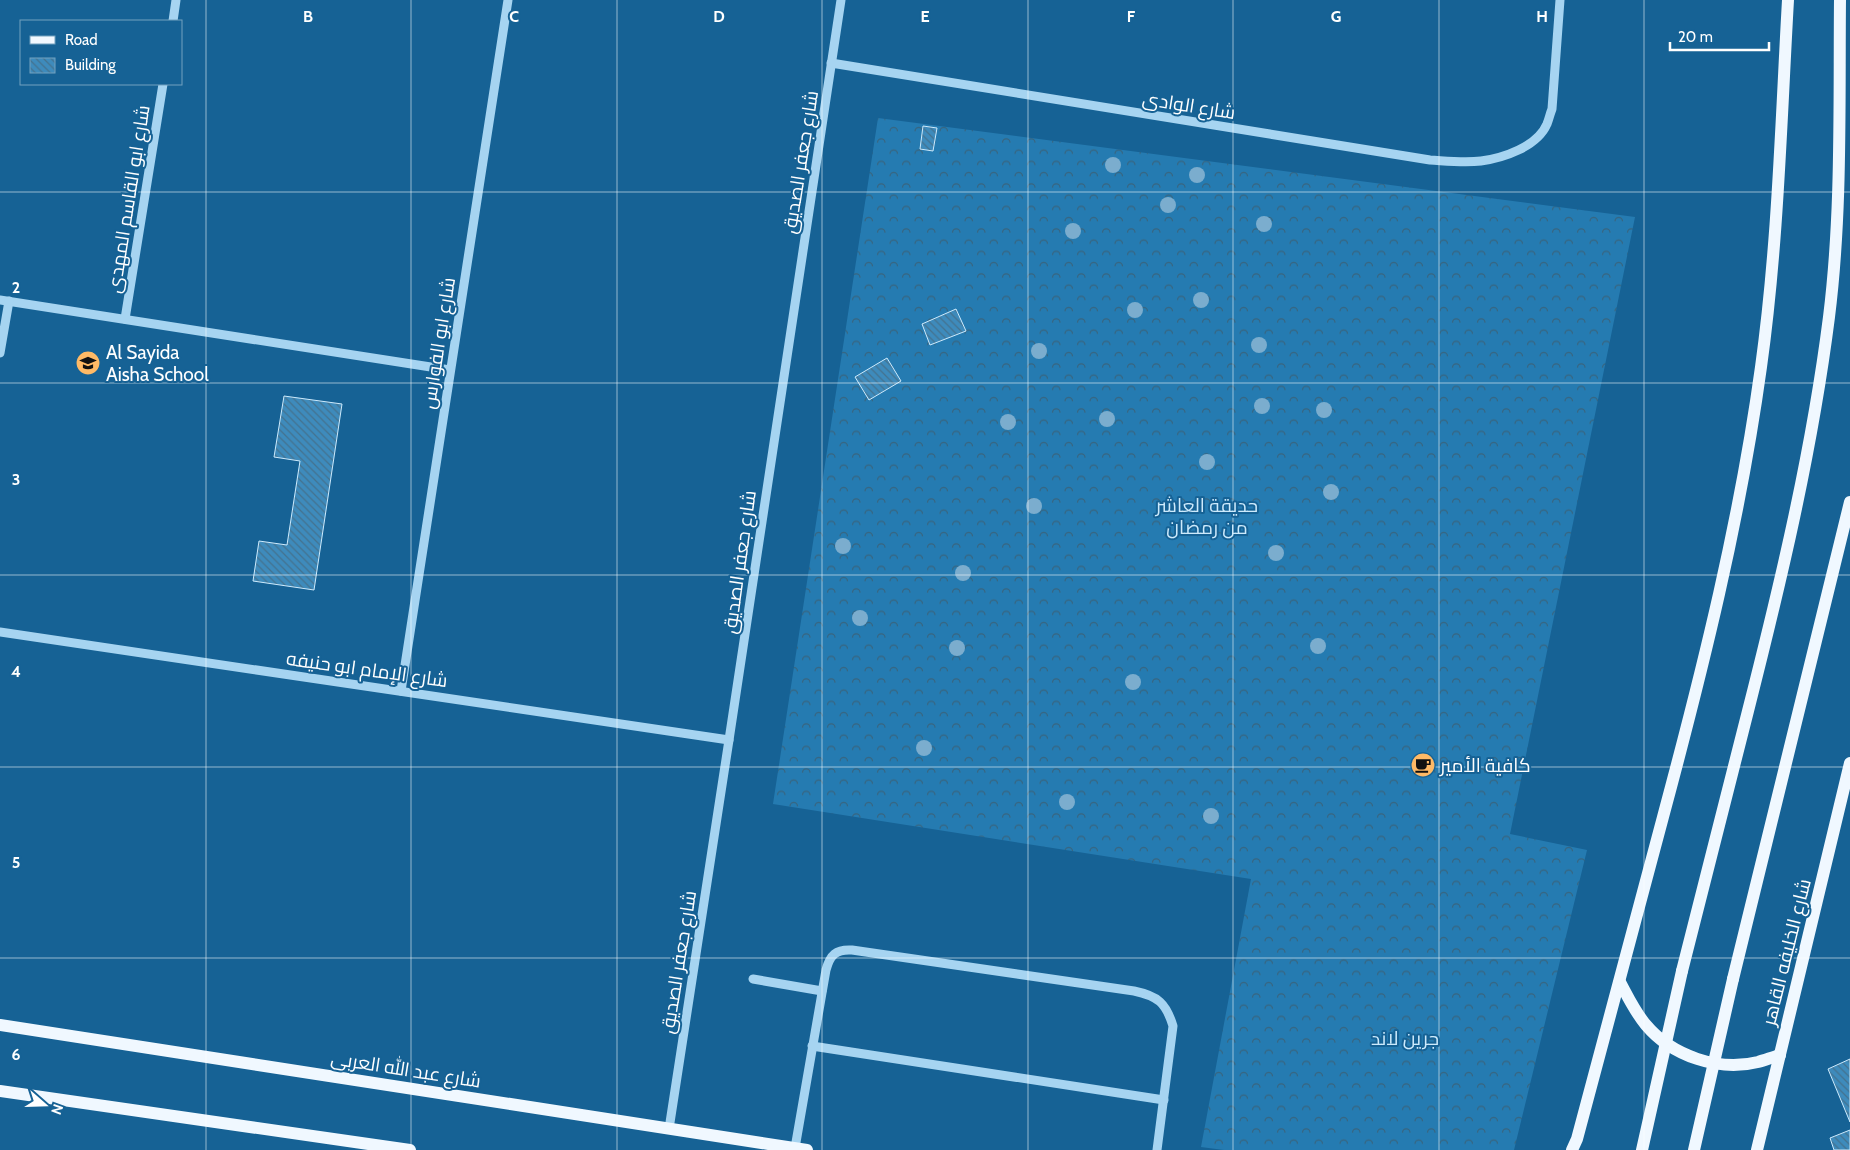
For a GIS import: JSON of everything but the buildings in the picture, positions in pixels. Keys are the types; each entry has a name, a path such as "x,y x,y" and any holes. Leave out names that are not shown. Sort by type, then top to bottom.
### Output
{"main road":[{"path":"1572,1150 1577,1139 1620,982 1699,684 1723,579 1744,473 1761,367 1772,274 1788,0"},
{"path":"1642,1150 1682,971 1782,577 1811,437 1829,316 1836,224 1840,0"},
{"path":"1694,1150 1733,979 1850,502"},
{"name":"شارع الخليفه القاهر","path":"1757,1150 1850,764"},
{"path":"1620,982 1632,1006 1646,1026 1664,1043 1685,1055 1708,1062 1733,1065 1757,1062 1780,1055"},
{"name":"شارع عبد الله العربى","path":"0,1025 801,1149"},
{"path":"0,1091 410,1150"}],"street":[{"path":"173,20 176,0"},
{"name":"شارع ابو الفوارس","path":"401,691 508,0"},
{"name":"شارع جعفر الصديق","path":"669,1129 730,740 841,0"},
{"name":"شارع الوادى","path":"831,63 1430,160 1482,161 1504,156 1517,150 1538,137 1547,125 1552,109 1560,0"},
{"name":"شارع ابو القاسم المهدى","path":"125,319 163,85"},
{"path":"0,353 4,300 450,370"},
{"name":"شارع الإمام ابو حنيفه","path":"0,632 730,740"},
{"path":"801,1149 812,1046 828,960 834,953 842,950 852,950 1148,994 1160,1001 1169,1012 1173,1026 1157,1150"},
{"path":"753,979 822,991"},
{"path":"812,1046 1164,1100"}],"green space":[{"name":"حديقة العاشر من رمضان","path":"878,118 1635,217 1510,834 1587,850 1514,1150 1224,1150 1201,1147 1251,879 773,804"}],"place":[{"name":"Al Sayida Aisha School","path":"88,363"},
{"name":"كافية الأمير","path":"1423,765"}],"park label":[{"name":"جرين لاند","path":"1405,1038"}]}
